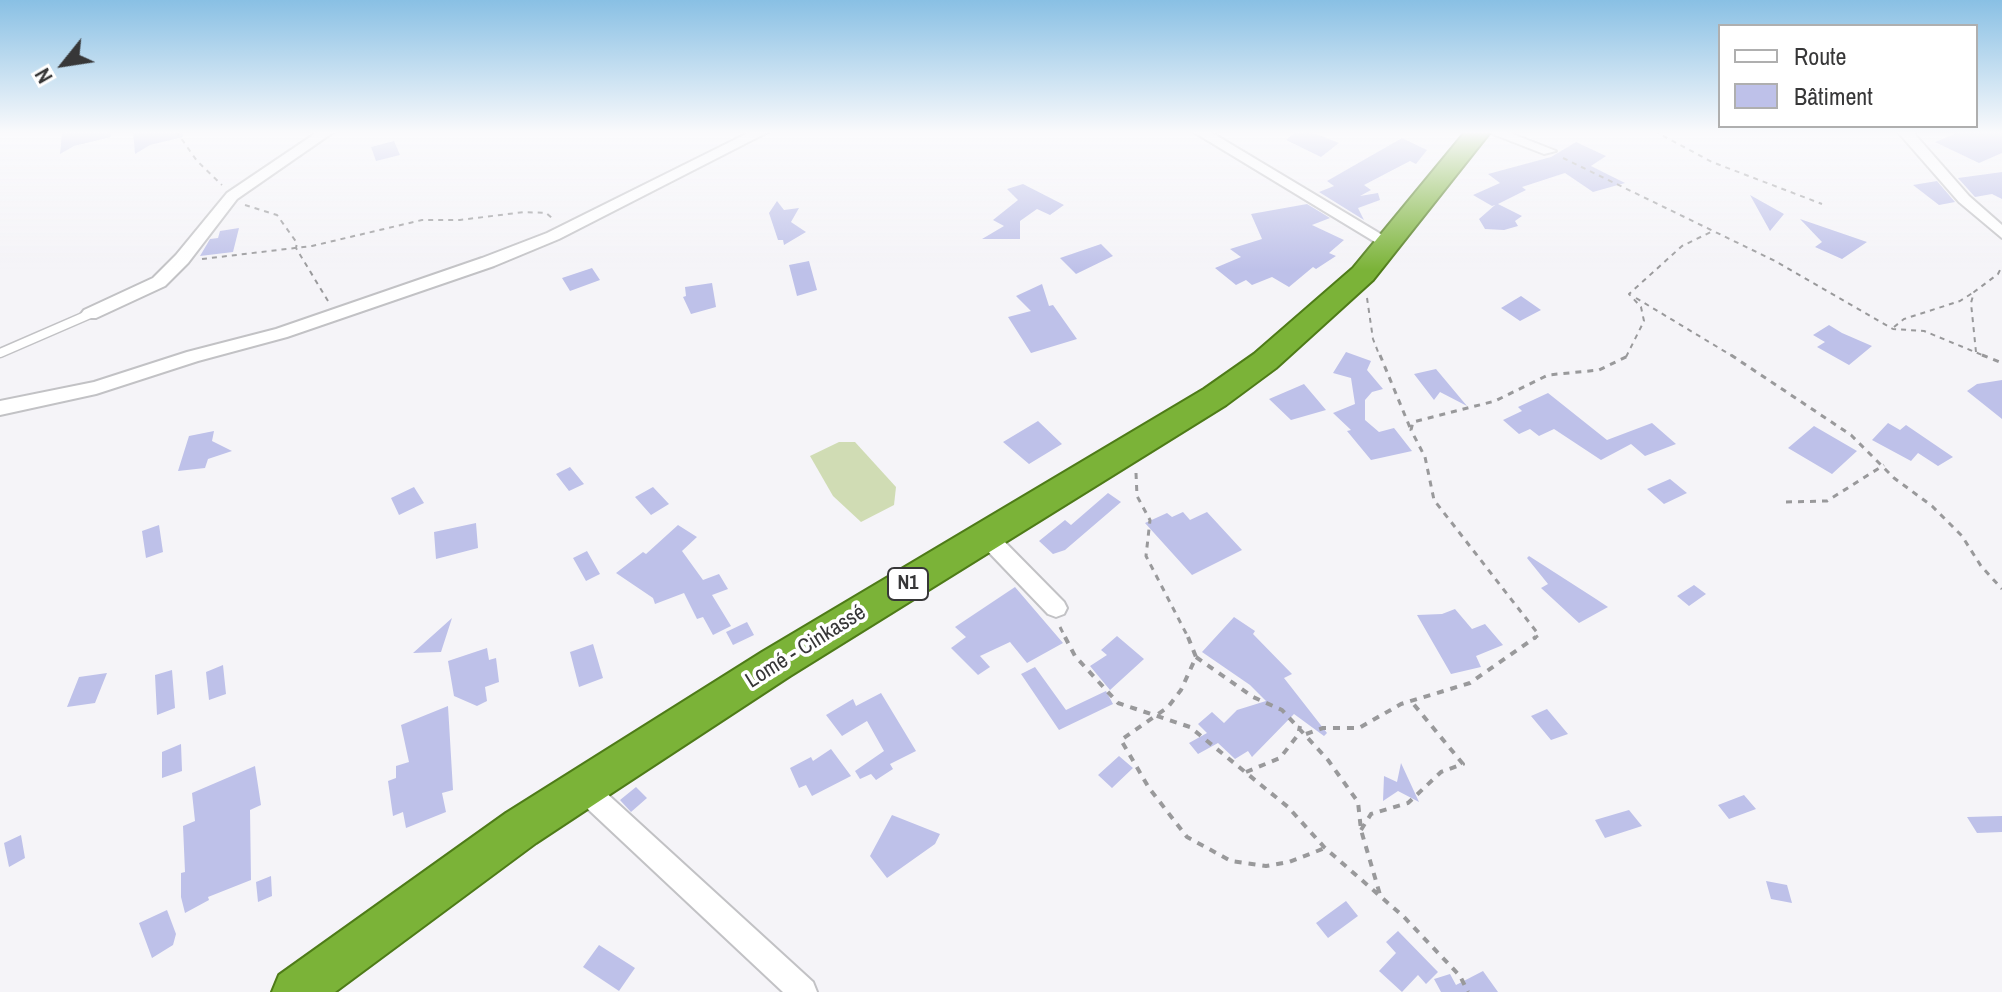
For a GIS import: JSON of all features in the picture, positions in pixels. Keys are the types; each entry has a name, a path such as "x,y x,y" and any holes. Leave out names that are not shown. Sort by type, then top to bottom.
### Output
{"highway":[{"name":"Lomé - Cinkassé","path":"296,992 521,828 986,536 1147,439 1265,361 1363,274 1440,177"}],"street":[{"path":"90,314 159,282 182,259 232,196 260,177"},
{"path":"0,408 96,388 336,314 488,262 562,231 670,177"},
{"path":"1277,177 1386,242"},
{"path":"1945,177 2002,233"},
{"path":"986,536 1056,608"},
{"path":"583,788 803,992"}],"lane":[{"path":"0,353 90,314"}],"path":[{"path":"213,177 239,203 277,215 297,243 296,248 336,314"},
{"path":"1602,177 1775,261 1893,329 1924,331 2002,363"},
{"path":"1752,177 1822,204"},
{"path":"182,259 296,248 422,220 460,220 524,212 550,215 562,231"},
{"path":"1629,294 1682,246 1711,232"},
{"path":"1893,329 1904,319 1960,301 1998,274 2002,266"},
{"path":"1306,734 1323,728 1359,728 1410,700 1470,683 1539,635 1434,500 1425,457 1373,339 1363,274"},
{"path":"1974,292 1971,303 1976,352"},
{"path":"1411,430 1413,422 1431,415 1472,409 1548,375 1599,370 1630,355 1644,321 1641,307 1629,294"},
{"path":"1629,294 1816,409 1884,465 1894,478 1932,506 1962,536 1981,566 2002,589"},
{"path":"1147,439 1136,466 1136,481 1137,496 1150,520 1146,556 1151,571 1169,595 1196,657 1253,697 1282,710 1300,726 1358,802 1361,830 1381,898"},
{"path":"1786,502 1827,501 1852,483 1873,475 1884,465"},
{"path":"1056,608 1065,640 1094,682 1118,703 1202,735 1288,807 1325,848 1460,976 1468,992"},
{"path":"1196,657 1181,690 1168,707 1121,740 1149,788 1187,837 1231,861 1266,866 1289,862 1325,848"},
{"path":"1361,830 1371,814 1408,803 1441,772 1463,764 1410,700"},
{"path":"1245,772 1280,758 1298,735 1300,726"}],"green space":[{"path":"839,442 855,442 896,487 894,505 861,522 833,496 810,456"}],"building":[{"path":"1333,177 1379,177 1364,185 1371,190 1360,196 1378,193 1380,200 1358,208 1364,220 1319,192 1334,186 1327,181"},
{"path":"1492,177 1552,177 1522,187 1526,190 1498,204 1522,216 1515,221 1518,226 1504,230 1485,229 1479,219 1495,205 1473,195 1500,183"},
{"path":"1571,177 1614,177 1625,183 1593,192"},
{"path":"2002,177 2002,199 1992,194 1975,197 1958,178"},
{"path":"1937,181 1955,202 1939,205 1913,185"},
{"path":"1023,184 1064,205 1050,215 1037,209 1020,221 1020,239 982,239 1004,226 993,220 1018,200 1007,189"},
{"path":"1750,195 1784,214 1770,231"},
{"path":"777,201 784,210 799,208 791,222 806,232 784,245 783,240 778,240 769,213"},
{"path":"1307,204 1330,218 1312,225 1344,240 1329,253 1336,256 1316,269 1313,267 1289,287 1272,277 1252,285 1246,280 1236,285 1215,268 1241,257 1230,249 1262,239 1251,214"},
{"path":"1800,219 1867,242 1842,259 1815,247 1822,242"},
{"path":"239,228 233,252 200,256 210,239 218,238 220,231"},
{"path":"1101,244 1113,256 1076,274 1060,258"},
{"path":"809,261 817,290 797,296 789,265"},
{"path":"592,268 600,280 570,291 562,278"},
{"path":"712,283 716,307 691,314 683,297 686,296 685,287"},
{"path":"1042,284 1049,306 1053,305 1077,339 1031,353 1008,317 1031,311 1016,296"},
{"path":"1521,296 1541,310 1520,321 1501,308"},
{"path":"1829,325 1872,346 1849,365 1817,347 1825,342 1813,335"},
{"path":"1346,352 1371,361 1367,370 1383,389 1372,392 1365,400 1365,420 1379,432 1394,428 1412,451 1371,460 1347,431 1351,430 1333,413 1355,404 1351,378 1333,373"},
{"path":"1436,369 1467,406 1440,392 1434,400 1414,374"},
{"path":"2002,380 2002,419 1967,391 1977,384"},
{"path":"1304,384 1326,410 1291,420 1269,399"},
{"path":"1548,393 1607,440 1652,423 1676,444 1645,456 1631,444 1601,460 1554,429 1539,436 1530,429 1519,434 1503,420 1522,411 1518,407"},
{"path":"1038,421 1062,444 1029,464 1003,442"},
{"path":"1888,423 1900,430 1906,425 1953,457 1938,466 1918,453 1911,461 1872,440"},
{"path":"1814,426 1857,451 1832,474 1788,448"},
{"path":"214,431 212,441 232,451 208,459 205,468 178,471 189,436"},
{"path":"570,467 584,484 569,491 556,474"},
{"path":"1670,479 1687,493 1664,504 1647,489"},
{"path":"414,487 424,503 399,515 391,498"},
{"path":"653,487 669,504 651,515 635,497"},
{"path":"1108,493 1121,502 1065,550 1053,554 1039,541 1065,520 1071,525"},
{"path":"1183,512 1190,520 1207,512 1242,550 1192,575 1145,523 1167,513 1172,517"},
{"path":"476,523 478,548 436,559 434,532"},
{"path":"159,525 163,552 146,558 142,531"},
{"path":"678,525 697,537 682,551 703,580 719,574 728,589 712,595 731,626 713,635 703,617 697,619 684,593 655,604 653,598 616,573 643,552 646,554"},
{"path":"587,551 600,574 586,581 573,558"},
{"path":"1529,556 1608,607 1579,623 1541,588 1548,584 1527,558"},
{"path":"1694,585 1706,594 1689,606 1677,596"},
{"path":"1015,587 1063,643 1027,663 1010,642 980,656 990,667 978,675 951,648 966,637 955,627"},
{"path":"1455,609 1472,629 1485,624 1503,645 1476,656 1481,667 1451,674 1417,615 1442,614"},
{"path":"1234,617 1255,631 1253,634 1292,674 1284,678 1327,733 1324,736 1294,714 1252,757 1248,751 1235,759 1218,743 1198,754 1189,743 1207,733 1198,724 1212,712 1224,723 1237,710 1266,701 1250,685 1202,652"},
{"path":"452,618 441,652 413,653"},
{"path":"747,622 754,635 733,645 726,632"},
{"path":"1117,636 1144,659 1110,690 1090,666 1107,655 1101,650"},
{"path":"593,644 603,678 579,687 570,652"},
{"path":"487,648 489,660 496,658 499,682 485,687 487,701 477,706 454,696 448,661"},
{"path":"223,665 226,694 209,700 206,672"},
{"path":"1035,667 1066,710 1106,691 1113,704 1059,730 1021,674"},
{"path":"172,670 175,708 157,715 155,675"},
{"path":"107,673 95,703 67,707 79,677"},
{"path":"881,693 916,751 890,764 893,769 876,780 871,774 860,779 855,771 884,751 867,721 842,736 826,715 853,699 856,706"},
{"path":"448,706 453,790 442,793 446,812 406,828 403,812 393,816 388,781 396,778 396,766 409,762 401,725"},
{"path":"1547,709 1568,734 1551,740 1531,716"},
{"path":"181,744 182,771 162,778 162,752"},
{"path":"831,749 851,776 812,796 806,785 799,788 790,768 811,757 813,761"},
{"path":"1119,756 1133,768 1112,788 1098,775"},
{"path":"1401,763 1419,802 1398,791 1383,801 1384,776 1397,782"},
{"path":"255,766 261,805 250,810 251,880 208,897 209,900 185,913 181,897 181,873 185,872 183,826 195,821 192,793"},
{"path":"636,787 647,798 631,812 620,800"},
{"path":"1744,795 1756,809 1729,819 1718,805"},
{"path":"1629,810 1642,826 1605,838 1595,820"},
{"path":"892,815 940,834 935,844 887,878 870,856"},
{"path":"2002,816 2002,832 1977,833 1967,817"},
{"path":"21,835 25,858 9,867 4,843"},
{"path":"271,876 272,896 258,902 256,882"},
{"path":"1766,881 1787,885 1792,903 1771,899"},
{"path":"1346,901 1358,916 1328,938 1316,923"},
{"path":"167,910 176,934 173,945 152,958 139,923"},
{"path":"1398,931 1438,972 1426,984 1418,975 1402,992 1379,971 1396,953 1386,942"},
{"path":"599,945 635,968 619,991 583,967"},
{"path":"1483,971 1498,992 1441,992 1434,979 1450,974 1456,985"}]}
